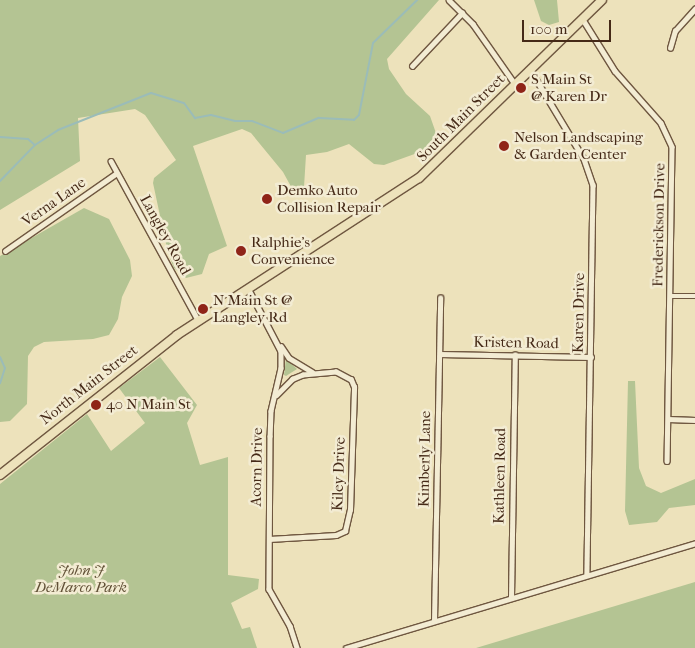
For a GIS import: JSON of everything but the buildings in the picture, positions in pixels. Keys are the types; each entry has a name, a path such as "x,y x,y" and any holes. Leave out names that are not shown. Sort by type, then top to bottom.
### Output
{"main road":[{"name":"South Main Street","path":"198,320 419,178 459,143 530,69 602,0"},
{"name":"North Main Street","path":"0,475 123,375 198,320"}],"street":[{"path":"449,0 462,13 515,84"},
{"path":"670,48 675,31 695,9"},
{"path":"412,66 462,13"},
{"name":"Frederickson Drive","path":"582,18 615,71 661,123 672,147 667,461"},
{"name":"Karen Drive","path":"530,69 584,159 592,180 587,575"},
{"name":"Langley Road","path":"111,161 198,320"},
{"name":"Verna Lane","path":"5,252 117,172"},
{"name":"Acorn Drive","path":"248,288 277,340 282,368 275,397 270,436 269,589 290,626 297,648"},
{"path":"670,296 695,296"},
{"name":"Kimberly Lane","path":"434,621 440,298"},
{"name":"Kiley Drive","path":"277,340 289,358 314,372"},
{"name":"Kristen Road","path":"440,354 591,356"},
{"name":"Kathleen Road","path":"511,598 515,355"},
{"name":"Kiley Drive","path":"270,539 336,535 345,531 350,522 354,387 347,375 314,372 293,379 275,397"},
{"path":"668,419 695,420"},
{"path":"346,648 695,543"}],"green space":[{"path":"0,0 439,0 387,59 389,69 406,94 430,116 437,136 434,147 384,165 374,164 349,144 327,152 306,155 304,187 294,192 283,172 251,133 242,129 193,146 227,246 209,254 202,274 186,278 174,268 168,253 153,183 154,178 176,160 145,115 135,109 78,118 80,161 0,210"},
{"path":"534,0 557,0 559,22 549,25 541,21"},
{"path":"84,208 109,219 130,260 132,276 122,297 118,319 109,335 93,339 44,342 34,347 28,356 27,404 10,421 0,422 0,256"},
{"name":"John J DeMarco Park","path":"160,357 197,405 187,423 200,465 228,457 228,575 259,579 258,589 231,603 242,629 250,627 257,648 0,648 0,484 87,414 111,451 145,423 119,388"},
{"path":"286,359 297,369 286,376 284,375"},
{"path":"628,381 635,381 639,468 646,486 661,493 695,479 695,505 669,508 657,522 629,525 625,511"},
{"path":"695,582 695,648 476,648 665,591"}],"waterway":[{"path":"0,181 35,145 58,130 151,93 184,103 195,118 211,115 235,121 252,121 283,133 319,118 354,120 359,115 373,43 417,0"},
{"path":"0,137 28,139 35,145"},
{"path":"0,357 5,368 0,383"}],"place":[{"name":"S Main St @ Karen Dr","path":"521,88"},
{"name":"Nelson Landscaping & Garden Center","path":"504,146"},
{"name":"Demko Auto Collision Repair","path":"267,199"},
{"name":"Ralphie's Convenience","path":"241,251"},
{"name":"N Main St @ Langley Rd","path":"203,309"},
{"name":"40 N Main St","path":"96,405"}]}
